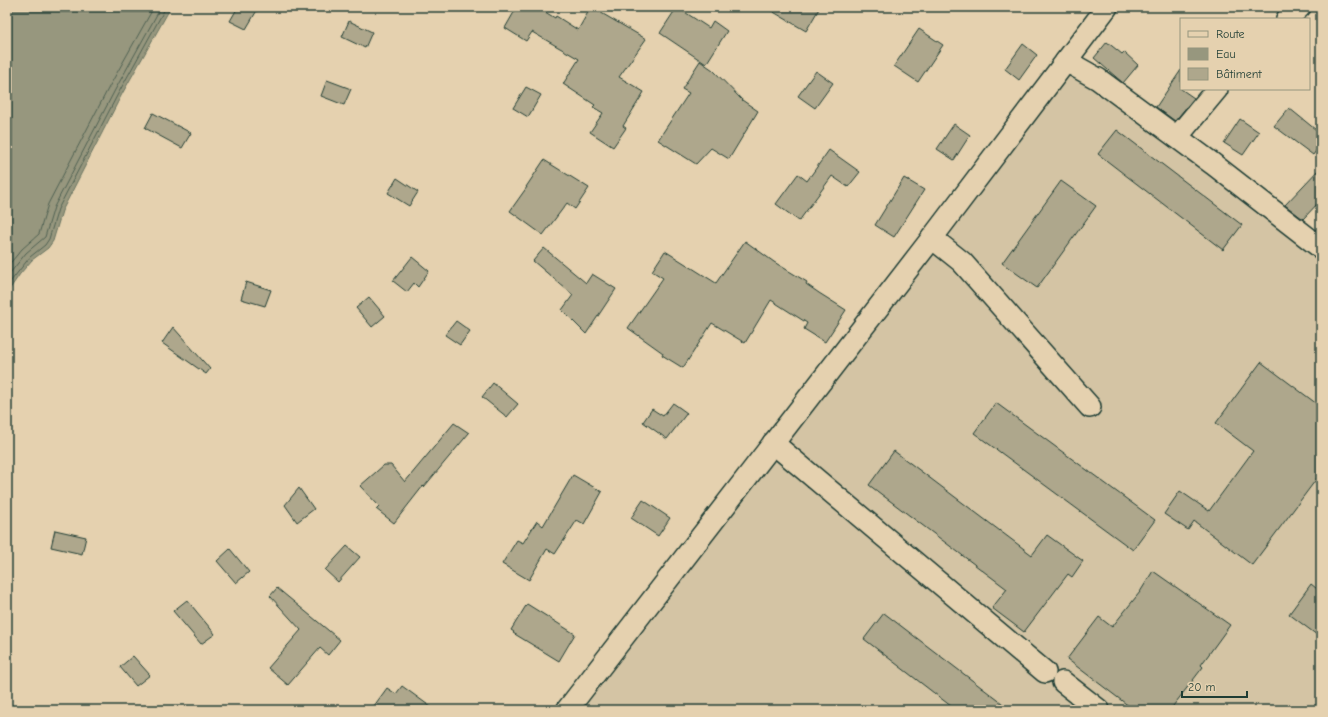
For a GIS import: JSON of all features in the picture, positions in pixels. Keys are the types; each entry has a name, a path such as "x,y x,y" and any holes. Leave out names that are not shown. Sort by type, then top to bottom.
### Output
{"street":[{"path":"567,710 932,238 1108,7"},
{"path":"1288,18 1300,7"},
{"path":"1066,61 1098,79 1177,137 1321,248"},
{"path":"1177,137 1216,90"},
{"path":"932,238 962,262 1090,407"},
{"path":"773,443 1044,672"},
{"path":"1063,682 1099,710"}],"shaded area":[{"path":"1061,66 1095,82 1321,253 1321,710 561,710"}],"water":[{"path":"7,7 171,7 122,94 62,211 53,241 48,248 32,260 7,293"}],"building":[{"path":"238,7 259,7 246,29 230,21"},
{"path":"517,7 537,7 555,18 556,16 578,30 591,7 646,39 619,77 644,92 623,126 626,128 613,147 590,132 603,113 593,107 595,105 563,84 579,59 532,32 526,41 505,28"},
{"path":"677,7 709,28 713,21 727,31 706,64 660,33"},
{"path":"765,7 820,7 806,31"},
{"path":"349,21 372,32 365,48 342,37"},
{"path":"919,29 943,45 918,82 894,66"},
{"path":"1107,42 1122,54 1124,52 1138,65 1123,83 1094,58"},
{"path":"1023,44 1037,55 1019,80 1005,69"},
{"path":"700,61 713,70 742,100 758,111 729,159 711,148 696,164 658,140 689,93 682,89"},
{"path":"816,71 833,83 815,108 798,96"},
{"path":"1180,71 1180,90 1182,90 1194,98 1175,121 1156,107"},
{"path":"327,80 351,89 344,105 321,96"},
{"path":"526,87 541,95 528,117 513,108"},
{"path":"1289,108 1321,134 1321,144 1313,155 1274,126"},
{"path":"153,113 191,133 182,148 145,128"},
{"path":"1240,119 1259,132 1243,155 1224,143"},
{"path":"954,124 970,135 954,160 937,149"},
{"path":"1117,130 1242,225 1223,250 1098,154"},
{"path":"829,150 860,172 848,187 832,176 799,221 776,204 798,174 807,181"},
{"path":"544,160 589,188 575,209 567,203 543,235 510,211"},
{"path":"1321,167 1321,200 1303,219 1285,205"},
{"path":"397,178 418,192 409,206 388,193"},
{"path":"904,178 924,190 894,237 875,225"},
{"path":"1061,181 1096,206 1037,288 1002,263"},
{"path":"745,241 846,310 825,342 804,329 807,323 771,300 745,343 712,323 683,368 662,355 663,353 628,328 663,278 652,271 665,251 716,283"},
{"path":"544,248 586,283 592,274 616,289 586,334 562,310 573,295 533,261"},
{"path":"412,257 429,271 418,287 414,283 407,292 393,281"},
{"path":"246,282 271,290 265,306 241,299"},
{"path":"369,297 385,316 372,327 356,308"},
{"path":"456,321 470,331 460,345 445,335"},
{"path":"173,327 210,369 206,374 162,343"},
{"path":"1261,362 1321,407 1321,473 1252,565 1194,521 1188,530 1164,514 1180,491 1209,511 1253,451 1216,423"},
{"path":"493,383 518,404 507,417 482,397"},
{"path":"673,403 687,413 667,439 643,422 652,409 663,416"},
{"path":"996,403 1155,520 1133,550 974,433"},
{"path":"454,423 469,433 424,487 423,486 394,523 376,509 379,506 360,486 384,465 391,465 405,482"},
{"path":"894,451 1032,555 1047,535 1083,561 1072,577 1068,574 1024,632 992,608 1007,589 869,485"},
{"path":"573,475 602,492 584,524 577,520 555,554 547,549 529,580 502,564 517,540 523,543 537,521 543,526"},
{"path":"299,488 314,509 297,522 285,505"},
{"path":"643,500 670,518 658,536 631,518"},
{"path":"55,530 86,537 82,554 51,547"},
{"path":"347,546 360,557 338,582 325,570"},
{"path":"230,549 249,572 236,583 217,561"},
{"path":"1153,571 1230,625 1201,665 1203,667 1170,710 1134,710 1067,659 1099,617 1112,627 1140,592"},
{"path":"1311,584 1321,592 1321,638 1289,614"},
{"path":"277,588 340,640 328,655 320,648 288,685 268,668 301,630 270,596"},
{"path":"187,600 215,634 201,644 173,611"},
{"path":"527,604 575,634 559,661 513,633 514,632 511,630"},
{"path":"884,613 1011,710 956,710 864,639"},
{"path":"133,656 150,675 136,686 120,667"},
{"path":"402,686 435,710 371,710 387,688 396,694"}]}
